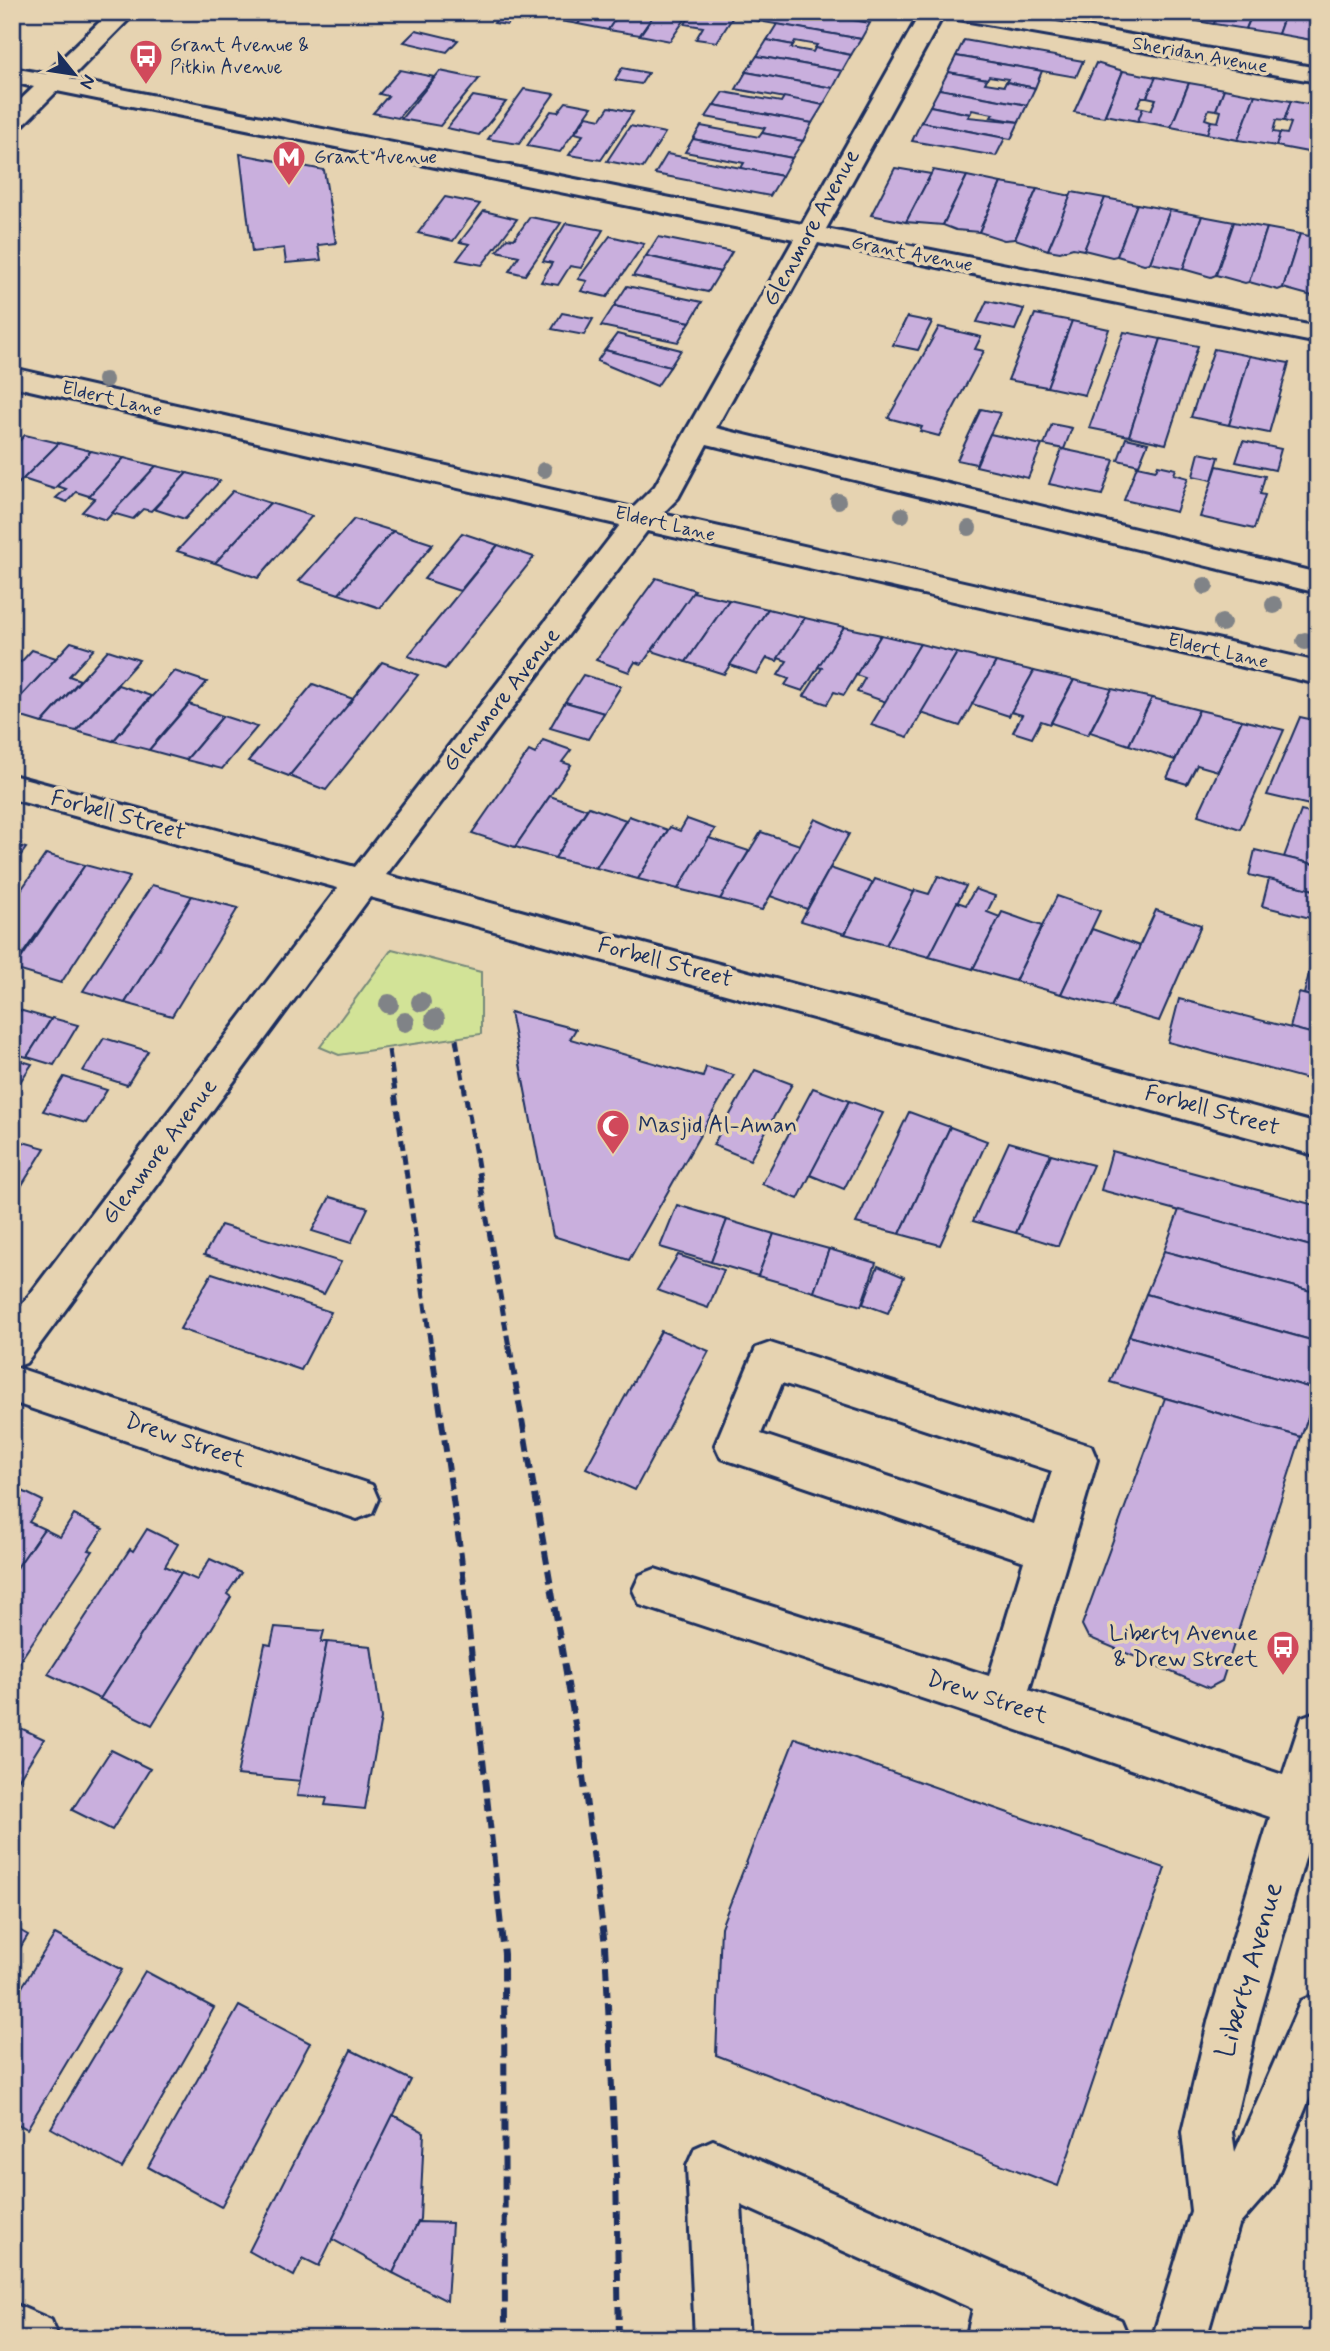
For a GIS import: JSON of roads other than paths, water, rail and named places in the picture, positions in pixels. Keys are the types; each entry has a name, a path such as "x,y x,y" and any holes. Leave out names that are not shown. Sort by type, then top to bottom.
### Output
{"street":[{"path":"12,122 124,12"},
{"name":"Glenmore Avenue","path":"12,1350 362,882 640,519 667,491 933,12"},
{"name":"Sheridan Avenue","path":"958,12 1318,75"},
{"name":"Grant Avenue","path":"12,75 1318,335"},
{"name":"Eldert Lane","path":"12,377 1318,673"},
{"path":"698,433 1318,583"},
{"name":"Forbell Street","path":"12,787 1318,1140"},
{"path":"1003,1703 1051,1550 1076,1460 769,1361 736,1445 1051,1550"},
{"name":"Drew Street","path":"12,1384 356,1499"},
{"name":"Drew Street","path":"655,1590 1003,1703 1307,1806"},
{"name":"Liberty Avenue","path":"1179,2339 1217,2211 1208,2132 1234,2018 1307,1806 1318,1733"},
{"name":"Liberty Avenue","path":"1217,2211 1255,2168 1318,2018"},
{"path":"722,2339 713,2166 998,2316 1102,2339"},
{"path":"12,2330 32,2339"}],"railway":[{"path":"456,1039 509,1347"},
{"path":"389,1050 431,1347"},
{"path":"431,1345 461,1556 504,1954 505,2339"},
{"path":"509,1345 580,1753 605,1945 616,2169 619,2339"}],"place":[{"name":"Grant Avenue & Pitkin Avenue","path":"146,86"},
{"name":"Grant Avenue","path":"289,187"},
{"name":"Masjid Al-Aman","path":"613,1156"},
{"name":"Liberty Avenue & Drew Street","path":"1283,1677"}]}
